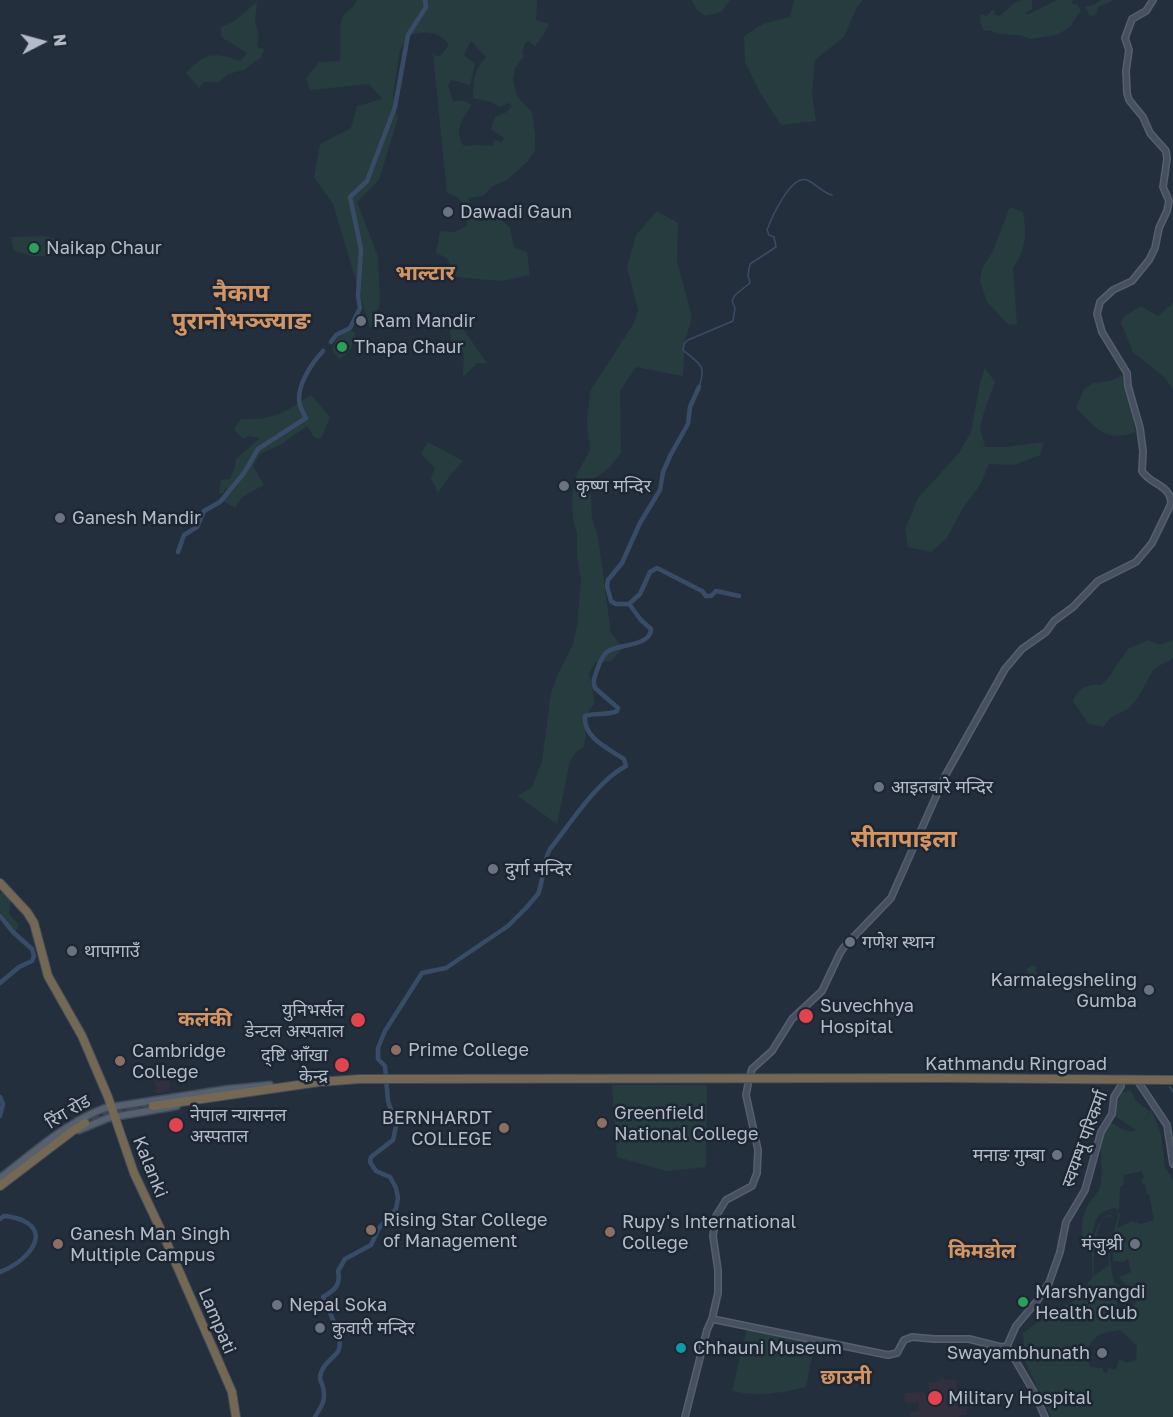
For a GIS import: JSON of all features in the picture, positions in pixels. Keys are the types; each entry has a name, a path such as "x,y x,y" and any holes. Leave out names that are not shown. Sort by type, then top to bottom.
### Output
{"highway":[{"path":"0,884 22,906 34,923 52,984 82,1036 114,1117"},
{"name":"Kathmandu Ringroad","path":"271,1087 338,1077 381,1080 739,1078 1173,1080"},
{"path":"153,1105 271,1087"},
{"name":"Kalanki","path":"114,1117 134,1173 174,1261"},
{"path":"0,1184 84,1122"},
{"name":"Lampati","path":"174,1261 232,1392 236,1417"}],"main road":[{"path":"685,1417 718,1293 718,1270 713,1236 716,1216 726,1200 752,1186 757,1173 758,1150 746,1095 752,1069 772,1051 792,1019 822,991 840,953 891,898 945,776 1005,669 1022,649 1043,635 1054,621 1073,607 1098,581 1136,562 1152,543 1171,504 1165,488 1142,471 1143,451 1140,428 1126,373 1102,332 1097,314 1100,302 1113,290 1132,281 1149,260 1155,248 1159,228 1168,209 1169,201 1163,187 1166,151 1150,133 1143,117 1129,100 1127,91 1126,71 1129,50 1125,38 1132,19 1146,11 1153,0"},
{"name":"स्वयम्भू परिकर्मा","path":"1007,1346 1016,1326 1037,1301 1048,1283 1060,1252 1066,1222 1086,1190 1101,1132 1112,1114 1114,1097 1121,1086 1121,1080"},
{"path":"1137,1080 1167,1125 1173,1164"},
{"path":"0,1184 80,1130 102,1120 232,1098 271,1087"},
{"name":"रिंग रोड","path":"0,1184 89,1113 111,1106 228,1089 271,1087"},
{"path":"712,1318 888,1355 897,1353 904,1340 912,1336 939,1340 976,1340 1001,1347 1007,1346 1034,1392 1045,1417"},
{"path":"704,1341 710,1328 726,1321"}],"shaded area":[{"path":"169,1076 169,1091 157,1094 154,1078"},
{"name":"Military Hospital","path":"940,1379 956,1380 957,1392 967,1391 967,1398 958,1399 958,1408 966,1407 967,1415 911,1417 910,1412 919,1411 919,1402 906,1403 903,1397 905,1393 929,1394 929,1382 940,1382"}],"green space":[{"path":"357,0 537,0 536,20 549,24 535,46 528,41 525,43 522,53 524,56 515,68 513,79 517,96 532,112 535,151 527,162 507,180 493,186 483,196 468,198 479,221 497,216 510,228 514,247 527,252 530,275 503,281 456,277 447,258 436,253 440,231 454,232 467,226 467,220 462,218 463,208 459,198 447,193 433,53 440,56 449,45 436,34 408,35 400,50 393,95 398,118 379,180 357,202 378,257 380,304 370,328 333,204 314,177 320,144 351,128 357,106 382,99 369,84 310,90 306,78 319,62 340,61 342,18","holes":["471,41 486,57 475,76 473,98 491,102 499,107 509,103 512,106 507,112 495,117 491,129 504,138 502,142 494,140 493,146 464,146 459,130 472,105 464,101 453,101 448,85 451,80 470,85 475,64 464,55"]},
{"path":"692,0 730,0 721,12 706,16 697,10"},
{"path":"794,0 863,0 857,7 844,37 815,60 812,94 816,121 781,125 759,91 745,62 744,36 763,24 790,17"},
{"path":"1032,0 1032,9 1026,13 1027,15 1057,0 1073,0 1072,4 1077,4 1081,10 1070,27 1057,35 1031,39 1019,35 984,31 980,22 981,14 987,16 992,10 995,11 994,14 1000,16 1014,3"},
{"path":"1101,0 1113,0 1097,8 1095,15 1090,16 1085,7"},
{"path":"257,2 255,23 259,34 257,46 265,49 260,58 244,70 228,74 219,82 204,82 199,88 186,73 199,61 217,55 240,61 247,53 221,37 221,27 233,22"},
{"path":"1010,207 1023,212 1025,227 1023,248 1013,268 1017,325 1008,324 987,302 980,281 982,268 992,253"},
{"path":"657,211 678,223 677,261 692,317 685,341 683,376 636,367 620,391 621,453 608,469 590,481 592,519 598,537 611,633 623,648 611,661 595,663 589,673 595,703 584,717 586,734 584,747 577,751 570,761 557,824 518,796 532,787 542,761 551,693 573,644 577,626 581,582 572,495 577,474 590,450 587,422 590,391 634,323 638,310 627,267 636,235"},
{"name":"Naikap Chaur","path":"45,236 60,240 51,256 33,256 14,251 11,237"},
{"path":"1173,303 1173,390 1165,378 1133,352 1121,323 1123,317 1141,306 1158,316"},
{"path":"449,322 461,326 487,363 477,363 463,377 464,354 451,340"},
{"name":"Thapa Chaur","path":"349,330 355,333 353,345 346,355 339,359 332,350 337,338"},
{"path":"985,368 995,382 980,428 985,447 1044,442 1040,455 1014,465 989,464 980,485 963,508 946,539 931,552 908,547 905,529 918,498 959,453 971,432 980,382"},
{"path":"1125,374 1136,413 1134,423 1136,432 1116,436 1108,435 1096,428 1076,408 1084,389 1094,383 1110,381"},
{"path":"311,395 330,417 321,439 314,437 307,426 280,445 260,454 253,466 264,485 242,497 235,508 223,501 229,492 226,488 223,493 219,493 221,480 230,479 236,459 260,438 248,436 243,439 234,429 241,419 271,417"},
{"path":"428,442 463,461 438,493 431,478 435,468 421,454"},
{"path":"1148,640 1160,645 1173,640 1173,658 1155,669 1130,707 1113,717 1104,727 1089,724 1073,702 1077,693 1087,686 1101,685 1128,649"},
{"path":"7,892 11,899 9,914 19,925 15,933 0,912 0,893"},
{"path":"1036,966 1042,982 1035,984 1026,969"},
{"path":"612,1085 707,1085 706,1167 666,1171 617,1157"},
{"path":"1131,1091 1136,1101 1149,1111 1142,1127 1151,1109 1161,1134 1165,1167 1173,1180 1173,1417 1051,1417 1025,1361 1023,1333 1050,1313 1072,1302 1093,1277 1094,1237 1102,1220 1095,1246 1094,1276 1109,1265 1108,1242 1112,1225 1110,1260 1115,1284 1119,1285 1116,1313 1119,1317 1125,1318 1130,1313 1139,1296 1136,1286 1128,1287 1119,1277 1131,1272 1128,1259 1123,1262 1113,1261 1112,1238 1118,1216 1116,1208 1107,1210 1097,1218 1087,1250 1082,1233 1085,1212 1100,1187 1101,1143 1106,1129 1111,1123 1126,1131 1136,1130 1115,1116 1120,1093","holes":["1142,1171 1144,1178 1141,1179 1149,1194 1154,1220 1141,1224 1132,1221 1117,1228 1120,1214 1117,1210 1119,1209 1120,1186 1123,1186 1124,1175","1120,1330 1137,1346 1136,1360 1127,1363 1119,1359 1116,1370 1109,1368 1106,1373 1103,1372 1103,1368 1090,1367 1086,1353 1092,1341 1103,1333"]},
{"path":"747,1328 815,1342 806,1387 751,1394 732,1391"}],"waterway":[{"path":"331,342 336,335 350,328 360,308 358,296 361,249 350,197 367,181 395,107 408,35 426,7 425,0"},
{"path":"699,387 702,369 683,350 684,344 688,340 733,321 735,308 732,301 735,295 750,283 748,275 750,264 776,247 774,237 769,235 767,230 783,198 795,183 801,180 807,180 832,195"},
{"path":"178,552 184,535 197,527 204,511 220,502 244,473 258,449 306,418 299,398 302,383 323,351"},
{"path":"629,604 616,604 611,601 607,586 608,580 622,563 640,523 660,490 663,472 688,424 690,407 699,387"},
{"path":"550,849 575,815 605,781 626,766 624,759 598,742 588,731 585,716 617,711 618,708 595,688 594,679 601,660 607,652 639,642 649,635 651,629 629,604 640,594 650,572 657,568 702,591 706,596 711,596 716,591 739,596"},
{"path":"538,894 549,851"},
{"path":"526,908 538,894"},
{"path":"509,925 525,909"},
{"path":"0,916 13,932 32,949 34,956 32,961 19,967 0,983"},
{"path":"315,1417 324,1399 321,1373 336,1354 340,1342 323,1297 336,1287 339,1280 338,1271 345,1259 371,1245 379,1228 396,1209 398,1198 390,1177 376,1171 370,1162 371,1157 393,1140 396,1126 388,1101 385,1066 378,1059 378,1048 385,1031 422,973 446,968 508,926"},
{"path":"1170,1087 1173,1092"},
{"path":"0,1097 3,1104 0,1116"},
{"path":"0,1219 6,1216 22,1220 31,1226 35,1233 35,1241 25,1256 0,1272"}],"tunnel":[{"path":"91,1117 134,1106"},
{"path":"131,1110 153,1106"}],"place":[{"name":"Dawadi Gaun","path":"448,212"},
{"name":"Naikap Chaur","path":"34,248"},
{"name":"Ram Mandir","path":"361,321"},
{"name":"Thapa Chaur","path":"342,347"},
{"name":"कृष्ण मन्दिर","path":"564,486"},
{"name":"Ganesh Mandir","path":"60,518"},
{"name":"आइतबारे मन्दिर","path":"879,787"},
{"name":"दुर्गा मन्दिर","path":"493,869"},
{"name":"गणेश स्थान","path":"850,942"},
{"name":"थापागाउँ","path":"72,951"},
{"name":"Karmalegsheling Gumba","path":"1149,990"},
{"name":"Suvechhya Hospital","path":"806,1016"},
{"name":"युनिभर्सल डेन्टल अस्पताल","path":"358,1020"},
{"name":"Prime College","path":"396,1050"},
{"name":"Cambridge College","path":"120,1061"},
{"name":"द्ष्टि आँखा केन्द्र","path":"342,1065"},
{"name":"Greenfield National College","path":"602,1123"},
{"name":"नेपाल न्यासनल अस्पताल","path":"176,1125"},
{"name":"BERNHARDT COLLEGE","path":"504,1128"},
{"name":"मनाङ गुम्बा","path":"1057,1155"},
{"name":"Rising Star College of Management","path":"371,1230"},
{"name":"Rupy's International College","path":"610,1232"},
{"name":"Ganesh Man Singh Multiple Campus","path":"58,1244"},
{"name":"मंजुश्री","path":"1135,1244"},
{"name":"Marshyangdi Health Club","path":"1023,1302"},
{"name":"Nepal Soka","path":"277,1305"},
{"name":"कुवारी मन्दिर","path":"320,1328"},
{"name":"Chhauni Museum","path":"681,1348"},
{"name":"Swayambhunath","path":"1102,1353"},
{"name":"Military Hospital","path":"935,1398"}],"district":[{"name":"भाल्टार","path":"425,273"},
{"name":"नैकाप पुरानोभञ्ज्याङ","path":"241,307"},
{"name":"सीतापाइला","path":"904,839"},
{"name":"कलंकी","path":"205,1020"},
{"name":"किमडोल","path":"982,1252"},
{"name":"छाउनी","path":"846,1378"}]}
